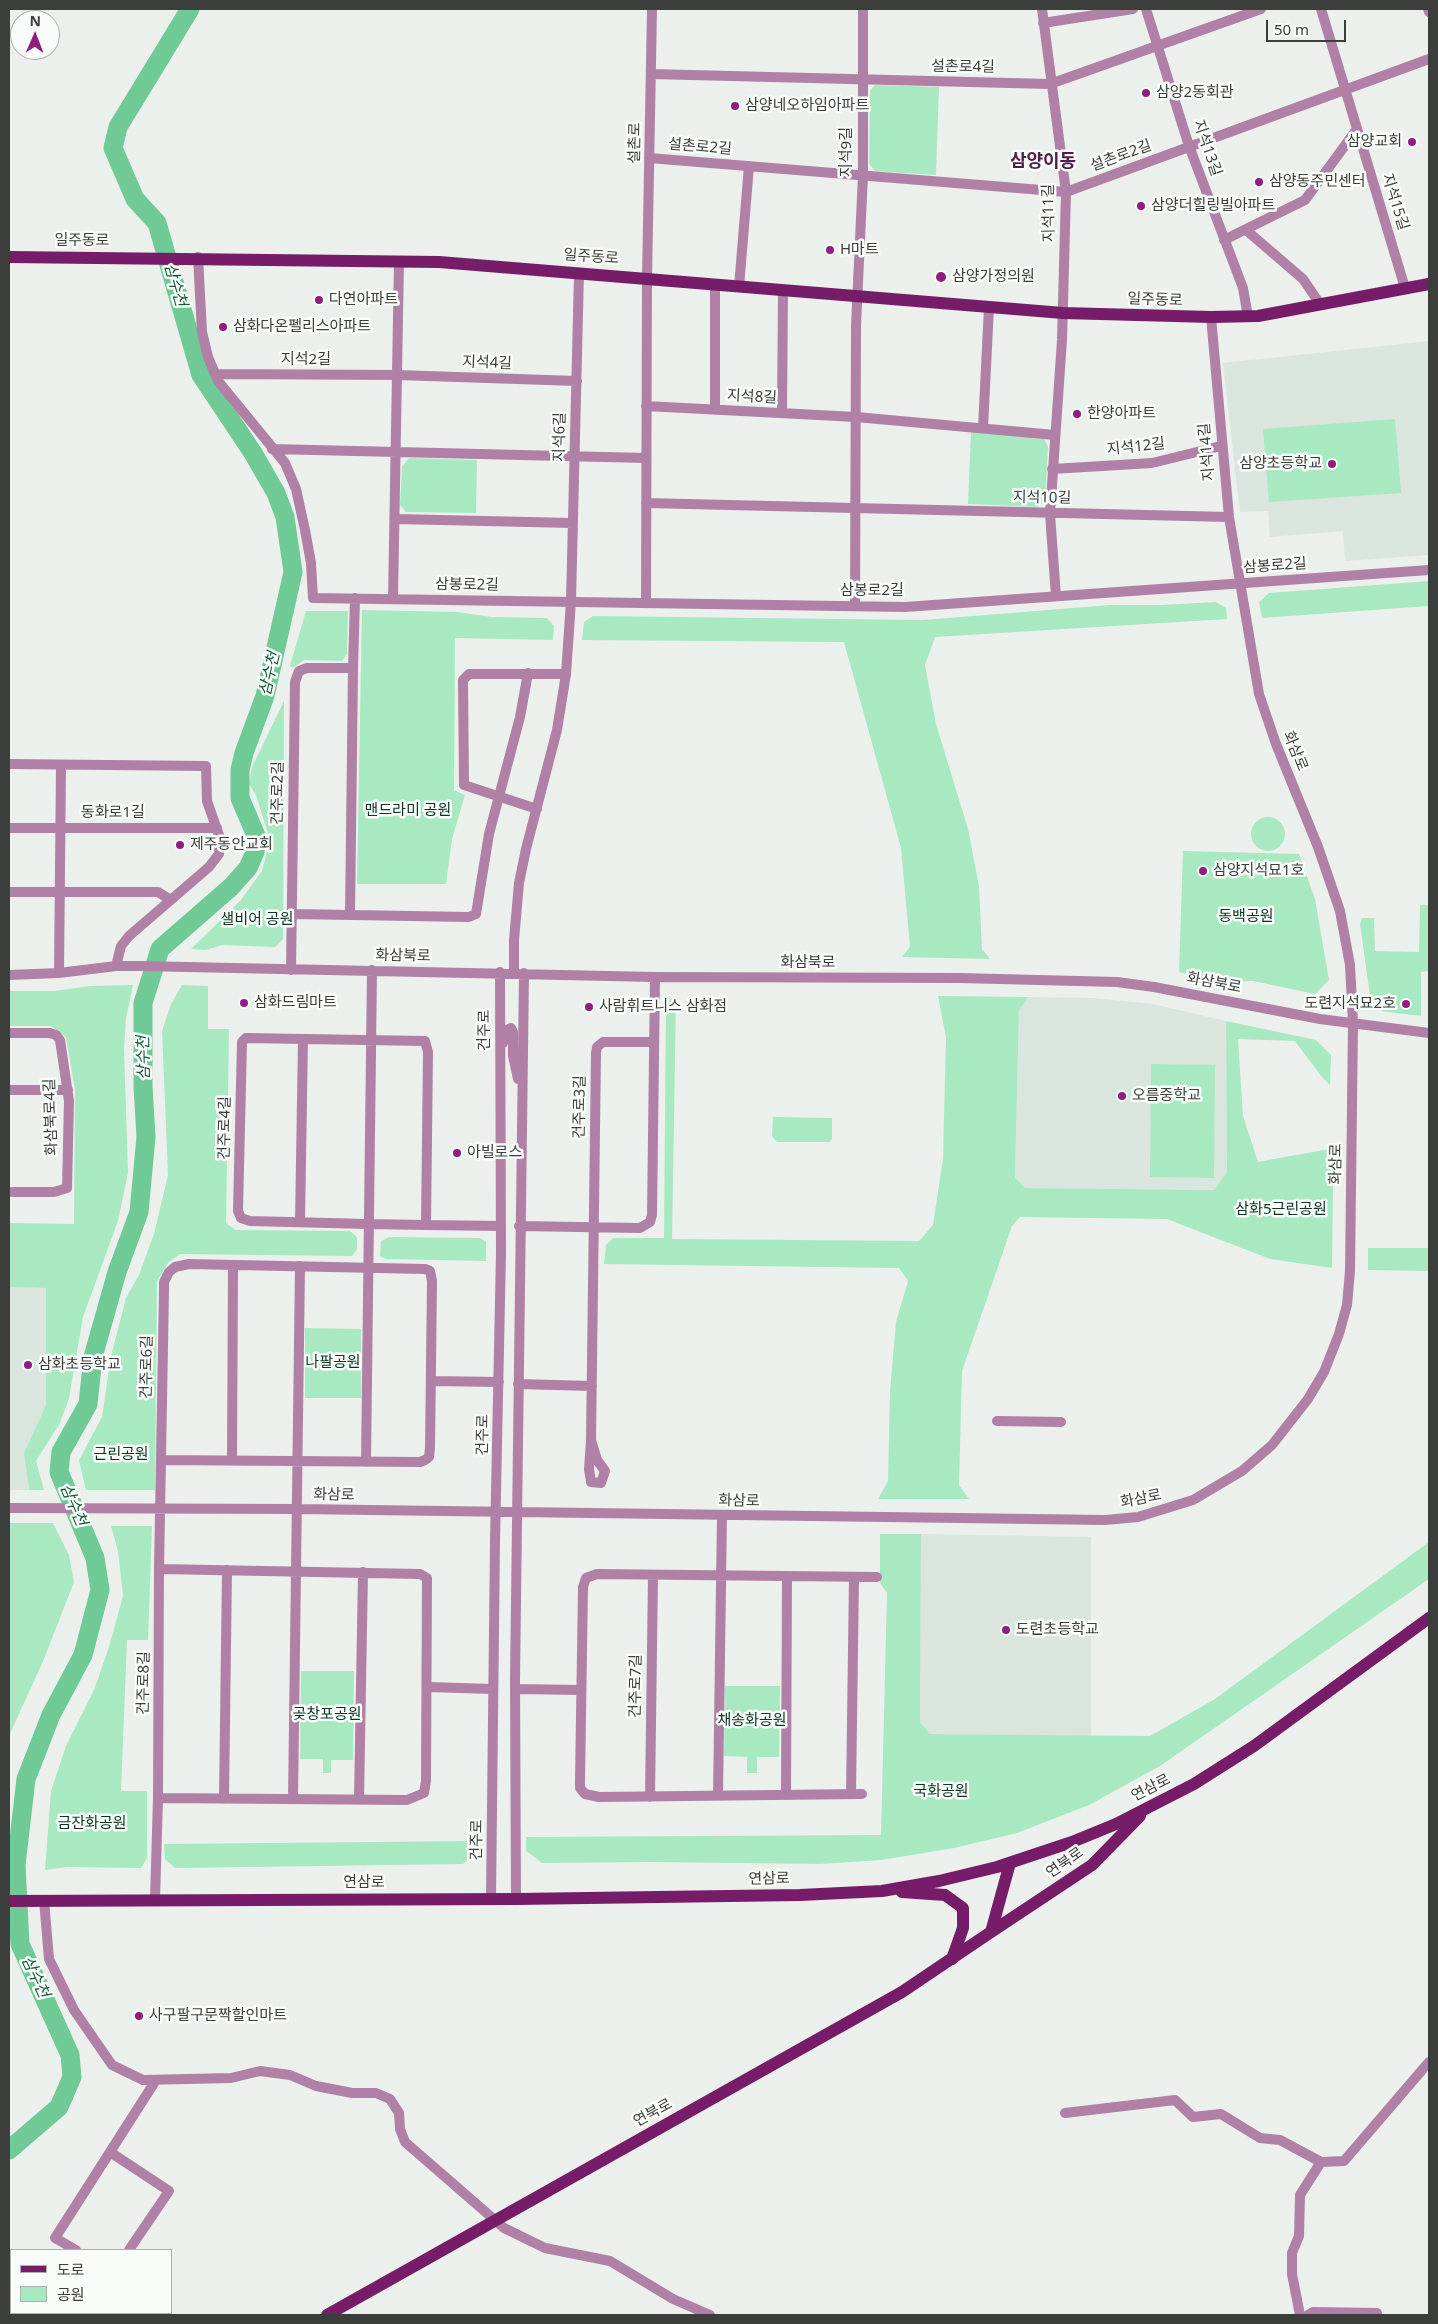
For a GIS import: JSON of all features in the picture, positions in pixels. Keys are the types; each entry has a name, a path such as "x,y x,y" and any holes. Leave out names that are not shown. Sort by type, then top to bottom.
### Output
{"main road":[{"name":"일주동로","path":"9,257 194,257 399,261 647,278 1063,313 1211,317 1248,317 1429,284"},
{"name":"연삼로","path":"9,1901 516,1899 800,1895 882,1891 939,1881 1010,1863 1072,1842 1148,1808 1194,1784 1254,1746 1429,1618"},
{"name":"연북로","path":"327,2315 902,1992 1092,1866 1148,1808"},
{"path":"991,1932 1010,1863"},
{"path":"882,1891 945,1895 963,1908 963,1928 952,1958"}],"street":[{"name":"설촌로","path":"647,278 652,9"},
{"name":"지석9길","path":"858,296 862,175 863,9"},
{"name":"지석11길","path":"1042,9 1050,84 1066,192 1063,313"},
{"path":"1043,23 1133,9"},
{"name":"지석13길","path":"1146,9 1189,146 1243,288 1248,317"},
{"name":"지석15길","path":"1321,9 1405,288"},
{"name":"설촌로4길","path":"651,74 1050,84 1257,10"},
{"name":"설촌로2길","path":"649,158 1066,192 1429,58"},
{"path":"1224,240 1305,200 1357,129"},
{"name":"설촌로2길","path":"739,287 749,166"},
{"path":"1246,230 1303,279 1320,304"},
{"path":"194,257 202,332 208,357 218,381 272,449 646,458"},
{"path":"393,598 399,261"},
{"name":"지석6길","path":"572,601 579,273"},
{"path":"646,603 647,278"},
{"path":"715,284 715,410"},
{"path":"782,413 783,290"},
{"path":"855,606 854,509 858,296"},
{"path":"983,428 989,307"},
{"path":"1056,596 1050,514 1063,313"},
{"name":"지석14길","path":"1211,317 1221,446 1238,584"},
{"name":"지석2길","path":"215,374 397,375"},
{"name":"지석4길","path":"397,375 577,381"},
{"name":"지석8길","path":"646,406 856,417"},
{"path":"856,417 1055,435"},
{"name":"지석12길","path":"1052,469 1152,463 1221,446"},
{"name":"삼봉로2길","path":"272,449 285,463 296,489 311,563 313,598 855,606 948,605 1429,570"},
{"path":"646,503 854,509"},
{"name":"지석10길","path":"854,509 1229,517"},
{"path":"394,519 573,523"},
{"name":"화삼로","path":"9,1508 1105,1520 1130,1518 1161,1512 1193,1500 1242,1472 1272,1445 1308,1399 1324,1372 1339,1334 1347,1305 1350,1271 1354,1023 1350,965 1340,911 1318,847 1258,694 1238,584"},
{"path":"350,915 355,598"},
{"path":"516,1899 515,1689 519,1226 522,1100 517,900 526,849 557,730 566,674 572,601"},
{"name":"건주로2길","path":"291,970 296,678 299,671 307,668 353,668"},
{"path":"293,914 469,917 476,914 486,849 528,673"},
{"path":"537,809 468,788 463,783 463,680 469,674 566,674"},
{"path":"9,764 206,766 207,801 217,828 220,846 215,861 125,941 121,946 116,966 59,974 9,976"},
{"path":"59,974 61,765"},
{"name":"동화로1길","path":"9,828 217,828"},
{"path":"9,892 158,892 170,900"},
{"name":"화삼북로","path":"116,966 500,972 655,977 959,978 1117,982 1154,987 1320,1019 1429,1033"},
{"path":"366,1462 372,970"},
{"name":"건주로","path":"492,1898 495,1513 501,1226 500,972"},
{"path":"519,1226 645,1227 652,1219 655,977"},
{"path":"500,1053 505,1034 508,1028 511,1028 513,1032 513,1056 522,1100"},
{"name":"화삼북로4길","path":"9,1033 50,1033 56,1035 60,1040 68,1090 66,1188 54,1192 9,1192"},
{"name":"건주로4길","path":"426,1225 428,1046 425,1041 246,1038 242,1042 241,1048 239,1215 250,1221 368,1224 426,1225 501,1226"},
{"path":"300,1222 303,1039"},
{"name":"건주로3길","path":"591,1440 597,1047 603,1042 654,1042"},
{"path":"9,1090 68,1090"},
{"name":"건주로6길","path":"181,1265 300,1266 425,1269 432,1275 432,1381 429,1457 420,1462 161,1460 164,1282 169,1272 181,1265"},
{"path":"232,1460 233,1265"},
{"path":"293,1799 300,1266"},
{"path":"432,1381 499,1382"},
{"path":"518,1384 592,1386"},
{"path":"997,1421 1061,1422"},
{"name":"건주로8길","path":"155,1900 158,1798 161,1460"},
{"path":"718,1795 722,1516"},
{"path":"158,1798 407,1800 424,1793 428,1578 420,1574 363,1572 159,1569"},
{"path":"224,1799 227,1570"},
{"path":"359,1799 363,1572"},
{"path":"854,1577 856,1794 593,1797 582,1792 580,1781 584,1580 597,1574 877,1577"},
{"name":"건주로7길","path":"650,1797 653,1575"},
{"path":"786,1794 787,1577"},
{"path":"427,1686 493,1689"},
{"path":"515,1689 581,1690"},
{"path":"40,1900 49,1959 74,2010 112,2065 143,2080 231,2078 260,2071 290,2075 316,2086 352,2093 376,2093 390,2099 399,2113 400,2129 406,2142 504,2228 545,2248 610,2261 673,2299 710,2315"},
{"path":"1065,2114 1175,2100 1193,2117 1221,2114 1260,2138 1280,2140 1321,2162 1344,2162 1429,2062"},
{"path":"74,2249 55,2238 156,2080"},
{"path":"110,2152 169,2191 130,2249"},
{"path":"1300,2315 1292,2274 1292,2253 1299,2236 1300,2196 1321,2162"},
{"path":"1308,2315 1313,2312 1377,2312"}],"shaded area":[{"name":"삼양초등학교","path":"1429,341 1429,555 1345,561 1343,531 1270,537 1268,511 1240,512 1223,363"},
{"name":"오름중학교","path":"1028,997 1093,998 1153,1004 1226,1021 1227,1172 1214,1190 1025,1188 1015,1177 1019,1010"},
{"name":"삼화초등학교","path":"9,1287 46,1288 46,1405 24,1453 29,1490 9,1490"},
{"name":"도련초등학교","path":"921,1534 1091,1537 1091,1736 930,1734 920,1722"}],"green space":[{"path":"875,85 939,87 936,175 875,171 869,164 870,91"},
{"path":"1395,419 1401,493 1269,502 1263,429"},
{"path":"971,431 1044,438 1048,447 1045,501 1038,507 968,504"},
{"path":"409,458 477,460 476,513 406,512 400,505 402,467"},
{"path":"1429,581 1429,606 1262,618 1259,602 1269,593"},
{"path":"1216,602 1226,608 1227,619 935,637 925,665 936,724 968,829 979,886 982,949 990,959 902,957 910,947 901,848 844,642 582,640 584,622 593,616 923,620 1110,605"},
{"name":"맨드라미 공원","path":"362,610 457,612 492,617 547,618 554,626 553,640 455,638 454,790 465,795 452,839 446,884 357,884"},
{"path":"306,611 348,611 347,654 342,661 304,660 293,668 290,666"},
{"name":"샐비어 공원","path":"284,701 283,939 275,947 222,945 206,950 191,949 240,901 262,871 270,840 256,795 249,784 252,767"},
{"path":"1268,817 1275,818 1280,822 1284,827 1284,841 1280,846 1275,850 1268,851 1261,850 1256,846 1252,841 1251,834 1252,827 1256,822 1261,818"},
{"name":"동백공원","path":"1183,851 1299,854 1315,899 1329,980 1315,994 1253,981 1224,982 1179,972"},
{"path":"1420,905 1429,905 1429,971 1421,972 1421,1016 1372,1010 1360,924 1362,918 1374,918 1375,951 1419,952"},
{"path":"133,985 126,1018 124,1048 128,1173 118,1221 83,1317 69,1398 60,1423 36,1461 44,1490 29,1490 24,1453 46,1405 46,1288 9,1287 9,1223 74,1224 75,1090 66,1037 51,1026 9,1026 9,991 55,991 90,986"},
{"name":"근린공원","path":"182,985 208,986 208,1029 229,1029 226,1223 236,1230 350,1231 357,1237 357,1249 352,1256 180,1254 168,1263 157,1281 155,1490 86,1490 79,1460 102,1417 111,1356 126,1298 139,1275 154,1234 168,1175 162,1031 171,1004"},
{"name":"삼화5근린공원","path":"938,996 1028,997 1019,1010 1015,1177 1025,1188 1214,1190 1227,1172 1226,1021 1316,1040 1331,1055 1330,1085 1295,1041 1238,1039 1243,1116 1258,1162 1329,1149 1333,1182 1332,1268 1270,1259 1167,1219 1020,1217 1012,1226 962,1371 959,1485 969,1499 878,1499 888,1481 890,1391 896,1322 908,1281 899,1268 604,1264 606,1245 613,1238 664,1238 666,1005 671,998 676,998 672,1239 919,1241 933,1225 943,1159 946,1037"},
{"path":"1151,1064 1215,1065 1214,1178 1150,1177"},
{"path":"773,1117 832,1118 832,1139 829,1142 777,1142 772,1136"},
{"path":"389,1237 480,1238 486,1242 486,1261 386,1259 380,1256 381,1241"},
{"path":"1368,1248 1429,1248 1429,1271 1368,1270"},
{"name":"나팔공원","path":"305,1328 361,1329 361,1398 305,1398"},
{"path":"9,1523 53,1523 69,1555 74,1582 44,1659 9,1736"},
{"name":"금잔화공원","path":"111,1526 152,1526 148,1640 127,1640 121,1791 147,1791 147,1858 141,1868 67,1867 45,1870 51,1791 66,1746 94,1690 109,1647 123,1596 118,1551"},
{"name":"국화공원","path":"880,1534 921,1534 920,1722 930,1734 1150,1736 1215,1699 1429,1542 1429,1579 1160,1766 1089,1805 1017,1833 954,1848 881,1860 820,1864 542,1863 526,1851 526,1837 881,1835 887,1593 880,1583"},
{"name":"곶창포공원","path":"301,1671 354,1671 353,1760 331,1760 331,1773 323,1773 323,1759 300,1759"},
{"name":"채송화공원","path":"725,1686 780,1686 779,1757 757,1757 757,1773 747,1773 747,1757 724,1756"},
{"path":"476,1841 475,1853 463,1864 175,1868 165,1859 164,1844"}],"waterway":[{"name":"삼수천","path":"9,2150 59,2107 72,2077 70,2055 20,1944 16,1865 26,1779 51,1715 83,1655 100,1590 95,1558 59,1472 61,1452 88,1404 93,1357 117,1272 139,1212 146,1137 143,1086 143,1003 160,949 231,887 248,868 255,852 257,838 240,798 240,770 244,753 265,696 293,572 285,517 276,493 253,453 201,375 157,223 135,199 113,148 118,127 190,9"}],"place":[{"name":"삼양2동회관","path":"1146,93"},
{"name":"삼양네오하임아파트","path":"735,106"},
{"name":"삼양교회","path":"1412,142"},
{"name":"삼양동주민센터","path":"1259,182"},
{"name":"삼양더힐링빌아파트","path":"1141,206"},
{"name":"H마트","path":"830,250"},
{"name":"삼양가정의원","path":"941,277"},
{"name":"다연아파트","path":"319,300"},
{"name":"삼화다온펠리스아파트","path":"223,327"},
{"name":"한양아파트","path":"1077,414"},
{"name":"삼양초등학교","path":"1332,464"},
{"name":"제주동안교회","path":"180,845"},
{"name":"삼양지석묘1호","path":"1203,871"},
{"name":"삼화드림마트","path":"244,1003"},
{"name":"도련지석묘2호","path":"1406,1004"},
{"name":"사람휘트니스 삼화점","path":"589,1007"},
{"name":"오름중학교","path":"1122,1096"},
{"name":"아빌로스","path":"457,1153"},
{"name":"삼화초등학교","path":"28,1365"},
{"name":"도련초등학교","path":"1006,1630"},
{"name":"사구팔구문짝할인마트","path":"139,2016"}],"district":[{"name":"삼양이동","path":"1043,162"}]}
